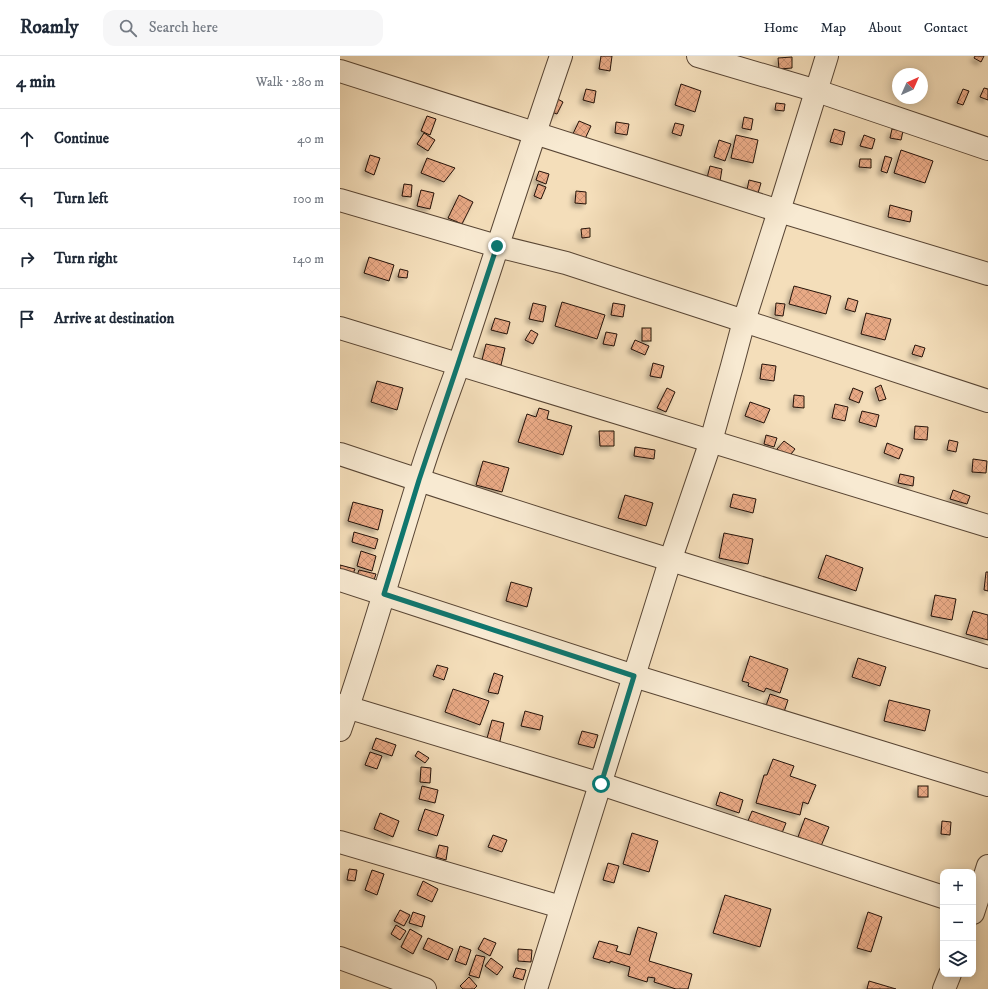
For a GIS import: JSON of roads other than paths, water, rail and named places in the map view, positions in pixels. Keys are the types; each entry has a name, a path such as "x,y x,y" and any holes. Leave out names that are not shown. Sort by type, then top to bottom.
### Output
{"street":[{"path":"340,730 344,706 384,594 419,480 561,56"},
{"path":"698,56 817,91 988,149"},
{"path":"536,989 670,561 711,441 744,321 827,56"},
{"path":"340,71 779,211 988,274"},
{"path":"340,200 497,246 566,264 988,401"},
{"path":"340,328 988,526"},
{"path":"340,454 670,561 988,657"},
{"path":"340,580 634,676 988,785"},
{"path":"344,706 601,784 940,896"},
{"path":"340,842 561,908"},
{"path":"977,910 988,866"},
{"path":"340,958 425,989"},
{"path":"944,989 949,977"}]}
